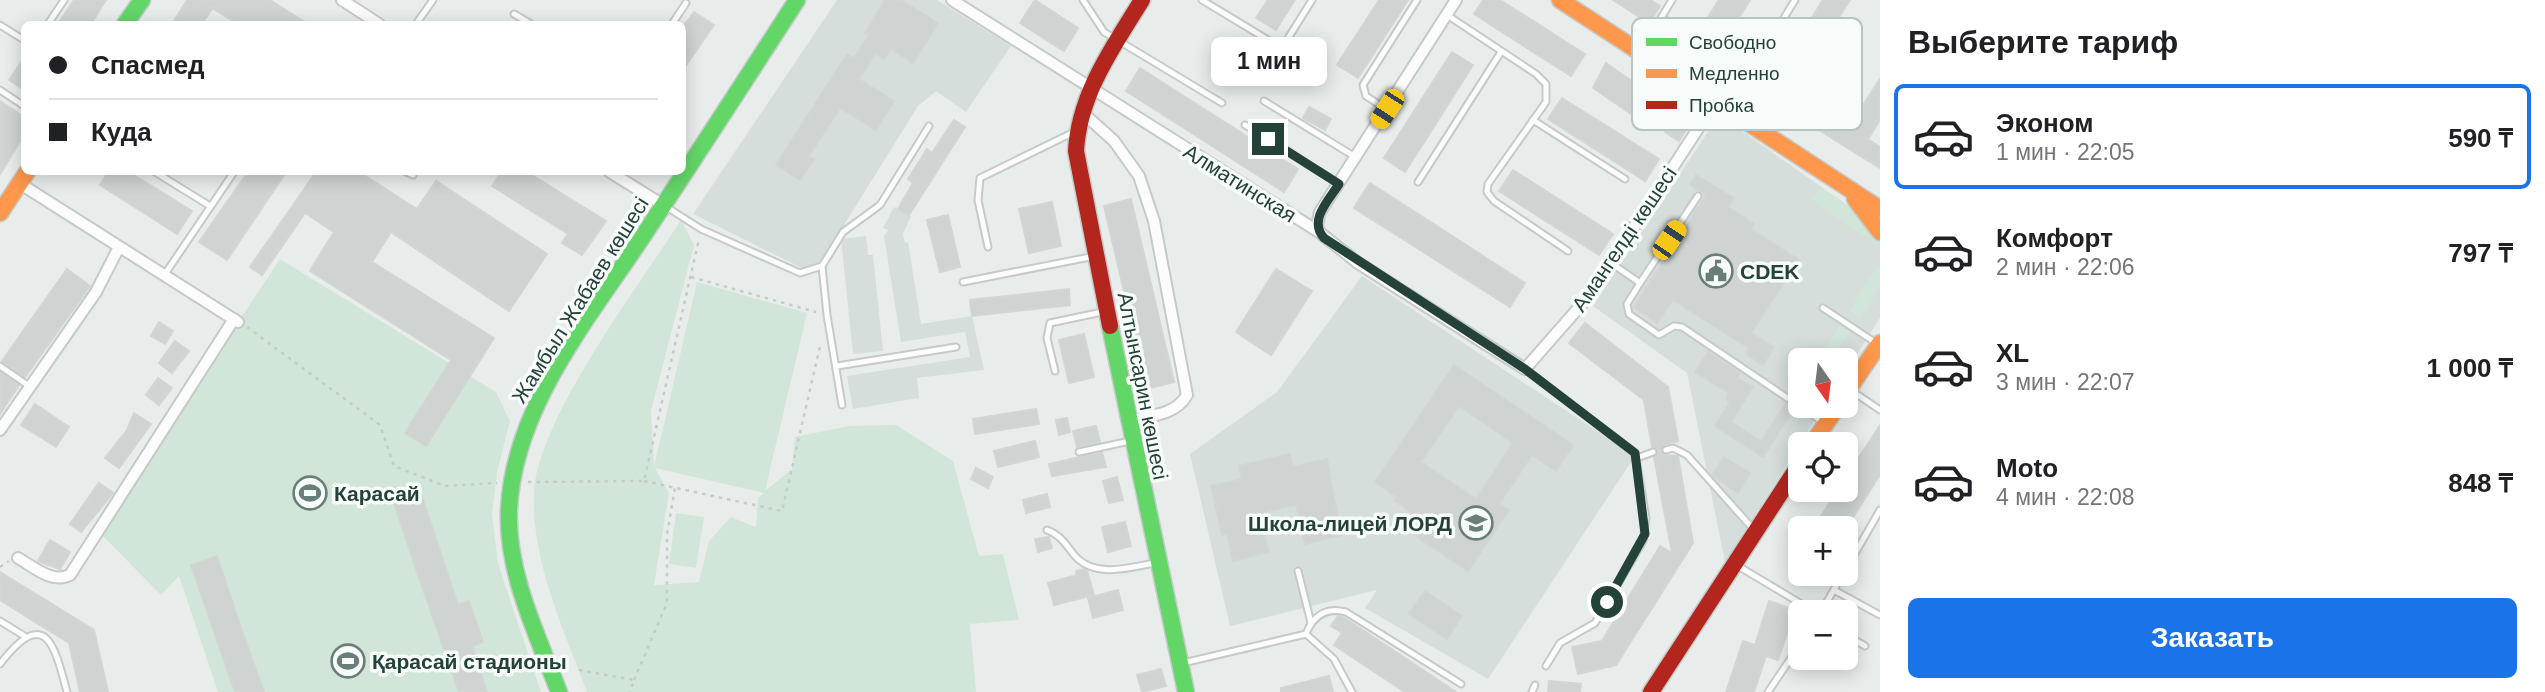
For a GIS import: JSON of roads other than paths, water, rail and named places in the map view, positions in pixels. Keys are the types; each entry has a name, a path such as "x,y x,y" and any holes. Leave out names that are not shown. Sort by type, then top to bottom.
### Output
{"main road":[{"path":"127,21 142,0"},
{"name":"Жамбыл Жабаев көшесі","path":"686,170 797,0"},
{"name":"Алтынсарин көшесі","path":"1142,0 1117,41 1082,112 1076,130 1078,167 1157,562 1186,692"},
{"path":"1560,0 1632,43"},
{"path":"1758,130 1880,209"},
{"name":"Жамбыл Жабаев көшесі","path":"559,692 515,560 509,512 517,449 540,399 683,175"},
{"path":"0,213 23,177"},
{"path":"1845,187 1880,232"},
{"path":"1858,376 1880,343"},
{"path":"1820,432 1830,418"},
{"path":"1651,692 1788,482"}],"street":[{"path":"342,0 374,21"},
{"name":"Алматинская","path":"952,0 1319,232 1358,263 1525,369"},
{"path":"1319,232 1317,219 1456,0"},
{"path":"1082,112 1114,141 1139,176 1154,221 1187,395 1183,403 1171,411 1129,420"},
{"name":"Амангелді көшесі","path":"1525,369 1589,296 1698,130"},
{"path":"615,175 663,205"},
{"path":"19,558 52,577 63,578 70,575 236,320 119,247 23,177"},
{"path":"0,430 96,292 119,247"}],"lane":[{"path":"50,21 64,0"},
{"path":"418,21 433,0"},
{"path":"1083,0 1097,25 1117,41 1222,103"},
{"path":"1202,0 1278,46 1287,40 1312,0"},
{"path":"1387,109 1366,96 1363,85 1417,0"},
{"path":"1661,18 1672,0"},
{"path":"1784,18 1795,0"},
{"path":"674,21 686,3"},
{"path":"514,14 526,21"},
{"path":"1447,15 1536,74 1546,84 1546,102 1488,184 1488,196 1568,251"},
{"path":"0,24 21,38"},
{"path":"1418,182 1501,52"},
{"path":"0,90 21,104"},
{"path":"1264,102 1357,158"},
{"path":"1532,120 1625,179"},
{"path":"1245,125 1339,184"},
{"path":"842,405 822,266 843,232 880,205 929,126"},
{"path":"988,247 978,200 980,178 1076,130"},
{"path":"160,175 209,206"},
{"path":"165,274 232,175"},
{"path":"1698,196 1627,304 1632,316 1657,334 1664,334 1674,326 1682,327 1826,424"},
{"path":"663,205 701,229 800,273 822,266"},
{"path":"963,282 1095,256"},
{"path":"1611,263 1640,283"},
{"path":"1823,308 1880,343"},
{"path":"1055,371 1047,335 1050,323 1107,312"},
{"path":"837,366 956,346"},
{"path":"0,366 30,387"},
{"path":"1525,369 1632,449 1637,458 1646,518 1643,541 1595,623 1564,640 1546,666"},
{"path":"1858,397 1880,410"},
{"path":"1079,453 1133,440"},
{"path":"1666,450 1673,448 1687,455 1756,532"},
{"path":"1637,458 1653,452"},
{"path":"1858,548 1880,510"},
{"path":"1047,530 1059,536 1080,561 1089,565 1120,570 1157,562"},
{"path":"1735,564 1795,600"},
{"path":"1298,571 1311,623"},
{"path":"1828,600 1836,586"},
{"path":"1834,590 1880,615"},
{"path":"1306,634 1311,623 1328,611 1346,612 1461,684"},
{"path":"0,621 26,637"},
{"path":"1180,664 1306,634"},
{"path":"1306,634 1334,659 1352,692"},
{"path":"0,664 26,637 40,635 52,644 66,692"},
{"path":"1858,642 1865,646"},
{"path":"1768,692 1788,662"}],"place":[{"name":"CDEK","path":"1716,271"},
{"name":"Карасай","path":"310,493"},
{"name":"Школа-лицей ЛОРД","path":"1476,523"},
{"name":"Қарасай стадионы","path":"348,661"}]}
